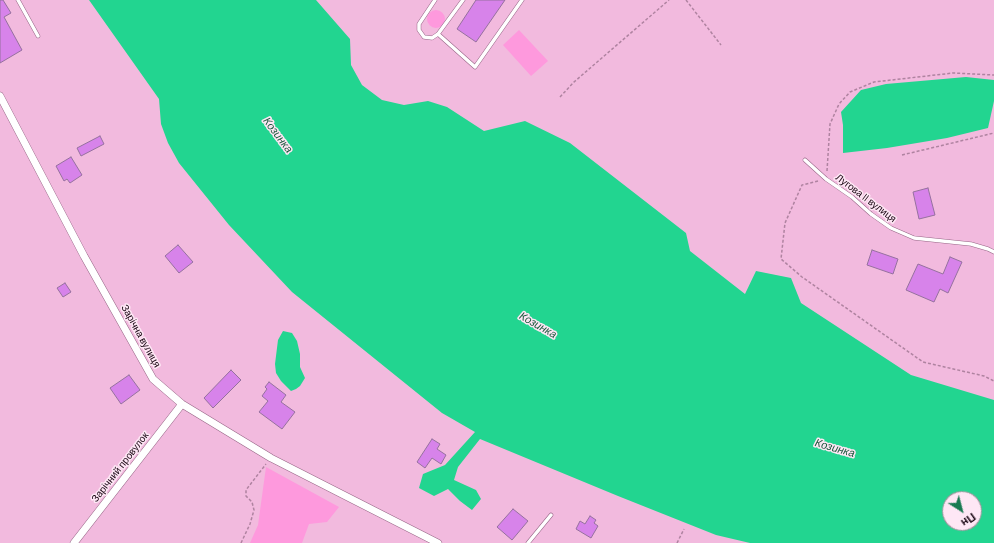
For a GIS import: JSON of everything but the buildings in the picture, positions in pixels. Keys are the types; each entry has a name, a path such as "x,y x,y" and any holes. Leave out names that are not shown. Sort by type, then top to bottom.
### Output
{"street":[{"name":"Зарічна вулиця","path":"0,96 84,256 153,379 182,404 271,458 438,543"},
{"name":"Зарічний провулок","path":"74,543 182,404"}],"lane":[{"path":"18,0 38,36"},
{"path":"435,0 419,24 419,30 424,37 432,38 438,34 463,0"},
{"path":"438,34 475,67 522,0"},
{"name":"Лугова II вулиця","path":"805,160 826,179 852,197 871,214 891,228 914,238 971,244 994,252"},
{"path":"528,543 551,515"}],"path":[{"path":"560,97 574,82 669,0"},
{"path":"686,0 721,45"},
{"path":"902,155 994,133"},
{"path":"241,543 250,524 254,510 252,502 246,496 246,490 271,458"},
{"path":"677,543 684,529"}],"shaded area":[{"path":"436,10 442,13 445,19 442,25 436,28 430,25 427,19 430,13"},
{"path":"519,30 548,61 531,76 503,45"},
{"path":"266,467 339,507 327,522 309,524 302,543 250,543 258,525"}],"water":[{"name":"Козинка","path":"89,0 316,0 350,39 351,65 362,85 382,100 404,105 428,101 447,107 484,131 525,121 570,143 686,233 690,251 745,294 756,271 791,278 801,303 911,375 994,400 994,543 750,543 716,535 480,439 458,467 454,480 476,490 481,499 472,510 448,489 434,496 419,488 423,474 445,465 475,432 442,413 292,292 229,225 179,163 168,143 161,124 159,99"},
{"path":"966,77 994,80 994,101 988,128 947,138 887,148 843,153 843,125 841,112 861,90 886,84"},
{"path":"283,331 292,333 297,341 300,354 300,367 305,378 300,386 291,391 281,381 276,373 275,364 278,340"}]}
